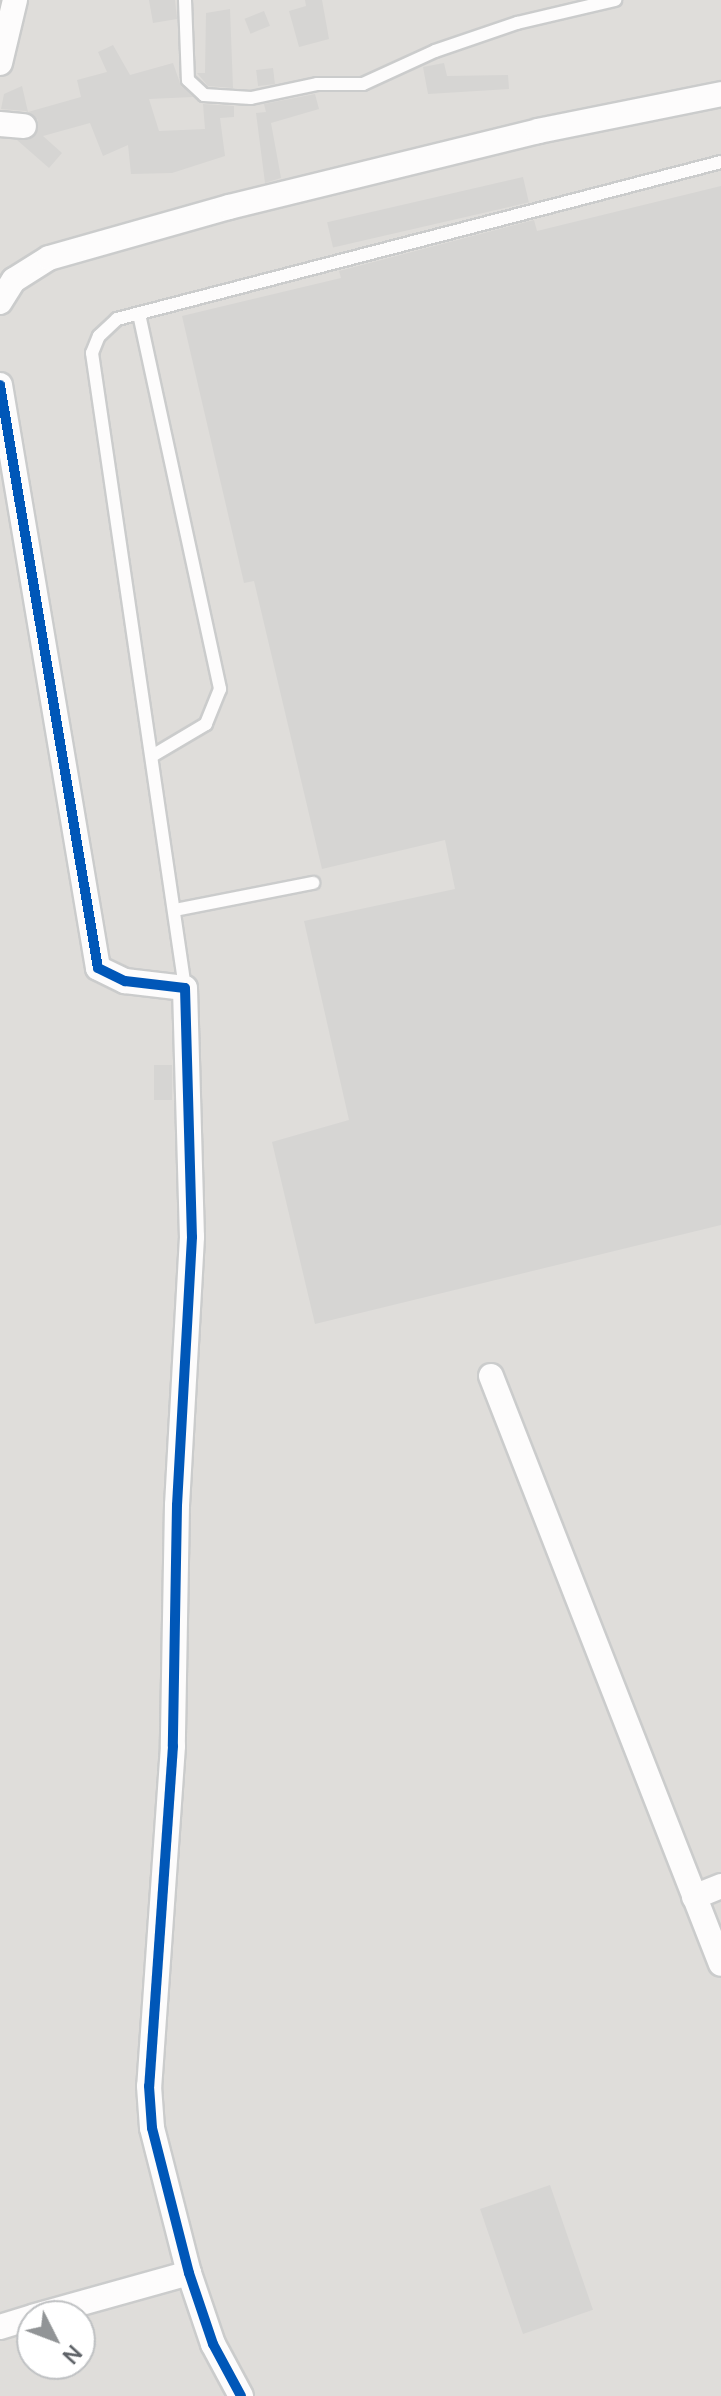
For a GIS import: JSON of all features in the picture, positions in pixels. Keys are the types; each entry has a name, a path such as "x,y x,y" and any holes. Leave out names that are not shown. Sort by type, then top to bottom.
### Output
{"street":[{"path":"0,63 15,0"},
{"path":"2,296 14,280 49,258 229,207 538,131 721,94"},
{"path":"0,385 98,968 125,981 185,988 192,1237 178,1491 173,1746 149,2086 152,2128 189,2273 213,2344 241,2396"},
{"path":"491,1376 721,1964"},
{"path":"694,1897 721,1886"},
{"path":"92,2300 189,2273"}],"lane":[{"path":"185,0 188,80 204,95 251,98 317,84 363,84 435,51 517,23 615,0"},
{"path":"185,988 92,353 99,336 117,319 721,162"},
{"path":"139,314 220,689 206,724 152,756"},
{"path":"175,910 313,883"}],"shaded area":[{"path":"0,0 721,0 721,2396 0,2396"}],"building":[{"path":"149,0 175,0 177,19 153,23"},
{"path":"305,0 322,0 329,39 299,47 289,11 306,6"},
{"path":"230,9 233,88 208,86 197,73 205,73 206,13"},
{"path":"264,11 270,26 251,34 245,19"},
{"path":"113,45 130,75 173,63 181,86 193,97 149,99 159,131 205,129 203,104 234,106 234,117 220,118 225,156 172,173 131,174 128,145 103,156 90,123 43,136 62,153 49,168 17,140 36,135 38,120 26,111 1,109 4,94 22,86 28,112 81,97 77,80 107,72 98,52"},
{"path":"444,63 447,76 508,75 509,89 428,94 423,67"},
{"path":"273,68 275,84 258,86 256,70"},
{"path":"315,94 319,109 271,123 281,178 265,183 256,113 266,112 264,104"},
{"path":"523,177 529,202 333,248 327,222"},
{"path":"721,186 721,1225 315,1324 272,1142 349,1120 304,921 455,889 445,840 322,869 254,581 244,583 182,316 341,278 339,271 534,220 537,231"},
{"path":"154,1065 172,1065 172,1100 154,1100"},
{"path":"550,2185 593,2310 523,2334 480,2209"}],"cycle path":[{"path":"0,385 98,968 125,981 185,988 192,1237 177,1505 173,1746 149,2086 152,2128 189,2273 213,2344 241,2396"}]}
